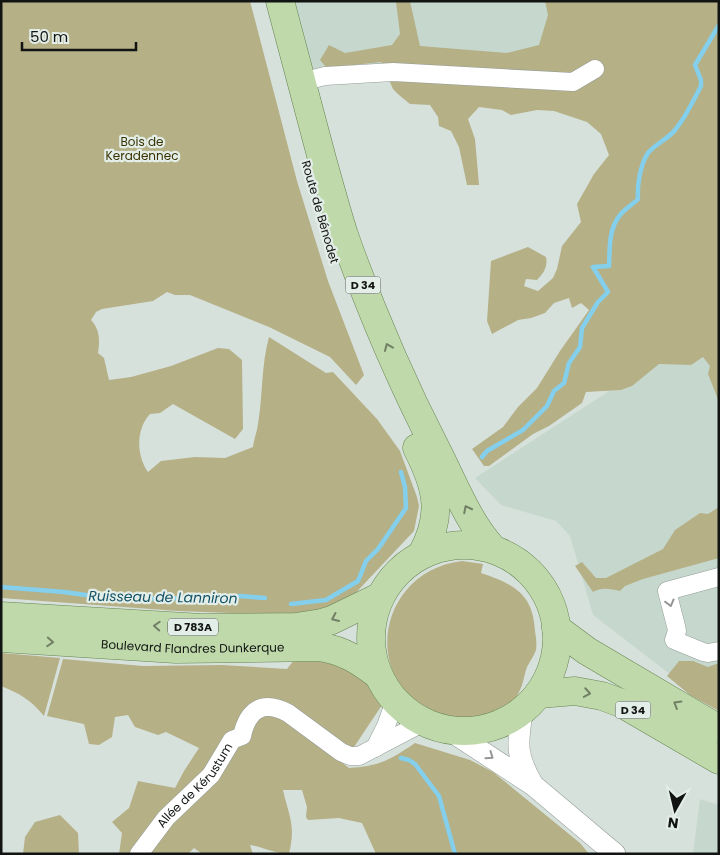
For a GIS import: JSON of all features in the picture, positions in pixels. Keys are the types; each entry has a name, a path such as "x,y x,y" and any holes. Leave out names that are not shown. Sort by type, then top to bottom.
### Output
{"main road":[{"name":"Route de Bénodet","path":"262,1 317,205 336,265 367,343 434,490 436,516 431,538 422,554"},
{"name":"Route de Bénodet","path":"280,1 344,234 370,303 401,377 430,438 471,518 480,534 493,550"},
{"path":"457,545 493,550 509,557 524,567 546,594 553,611 556,628 557,646 554,663 548,679 530,703 507,722 488,729 468,731 437,726 405,711 395,701 378,675 372,656 370,636 372,616 379,597 397,572 422,554 439,548 457,545"},
{"name":"Boulevard Flandres Dunkerque","path":"1,616 202,628 296,627 332,620 379,597"},
{"name":"D 34","path":"556,628 588,651 719,729"},
{"name":"Boulevard Flandres Dunkerque","path":"1,638 176,649 320,647 330,648 351,656 378,675"},
{"name":"D 34","path":"530,703 575,691 602,696 621,703 719,760"}],"street":[{"path":"301,82 326,76 394,72 573,82 595,69"},
{"path":"719,577 667,591 677,631 674,640 708,654 719,651"},
{"path":"375,748 386,726 395,701"},
{"path":"530,703 518,748 522,764 533,785"},
{"name":"Allée de Kérustum","path":"139,854 166,818 211,775 232,740 242,736 244,726 250,716 265,706 279,708 288,712 334,748 350,756 359,756 375,748 437,726"},
{"path":"437,726 533,785 615,852"}],"shaded area":[{"path":"293,1 554,1 546,53 311,69"},
{"path":"719,202 719,712 593,615 570,536 556,521 501,505 475,478 620,384"},
{"path":"700,799 719,805 719,854 693,854"}],"green space":[{"name":"Bois de Keradennec","path":"1,1 250,1 297,181 328,281 364,375 356,385 330,357 269,327 190,295 175,295 167,292 153,301 102,309 96,312 91,320 98,331 98,353 104,358 109,380 131,377 171,366 218,348 229,349 242,360 243,429 235,439 173,404 160,413 150,414 142,427 139,442 141,458 148,472 161,461 195,457 225,458 253,447 258,424 269,337 326,373 333,372 377,419 400,451 419,506 414,531 348,601 329,609 285,615 178,611 1,598"},
{"path":"410,1 420,46 507,53 539,45 548,15 545,1 719,1 719,402 708,374 710,366 703,357 691,365 659,364 632,386 621,390 586,392 582,403 549,426 533,434 489,466 484,466 472,449 503,427 518,407 537,388 589,310 581,303 572,308 569,298 554,303 545,313 518,320 492,334 487,321 491,261 528,247 546,257 546,266 537,280 526,279 524,286 538,291 553,278 562,246 581,222 577,204 594,174 609,155 601,134 587,122 554,111 537,110 511,115 502,110 479,107 468,119 475,139 479,185 467,185 459,147 451,131 439,126 438,117 430,105 410,104 399,95 393,89 381,62 327,68 320,60 329,45 345,53 392,45 400,34 396,2"},
{"path":"719,507 719,558 643,579 625,586 620,591 603,589 593,592 575,566 582,562 596,578 606,578 663,549 675,530 700,513 708,514"},
{"path":"462,561 483,564 481,573 512,586 525,599 530,607 533,618 536,650 527,667 519,692 512,702 497,712 477,718 456,719 439,714 413,699 396,679 388,655 388,630 396,606 411,585 433,569"},
{"path":"1,653 60,658 44,716 24,698 1,686"},
{"path":"63,659 143,666 222,665 287,669 294,660 331,659 376,686 384,702 354,747 336,758 349,768 377,764 415,743 470,760 493,772 580,843 589,854 376,854 362,823 339,818 308,820 306,817 307,807 302,790 283,790 292,828 289,854 250,845 253,854 202,854 194,848 188,854 119,854 122,833 112,822 129,808 138,781 175,788 199,748 166,732 158,735 135,727 128,715 115,717 112,737 99,745 89,744 84,724 47,716"},
{"path":"679,661 693,661 708,667 719,663 719,711 690,695 667,676"},
{"path":"60,815 78,833 79,854 23,854 25,837 35,822"}],"waterway":[{"name":"Ruisseau de Lanniron","path":"482,457 487,451 523,430 547,406 554,391 564,383 569,363 580,347 582,328 598,302 608,292 593,267 609,266 610,240 613,227 622,213 638,199 640,176 648,153 669,136 683,120 701,86 701,80 695,65 719,25"},
{"name":"Ruisseau de Lanniron","path":"291,604 326,600 358,581 366,561 378,549 406,508 405,487 401,472"},
{"name":"Ruisseau de Lanniron","path":"1,587 64,592 115,599 224,598 240,596 265,598"},
{"path":"401,758 415,764 439,796 455,854"}]}
